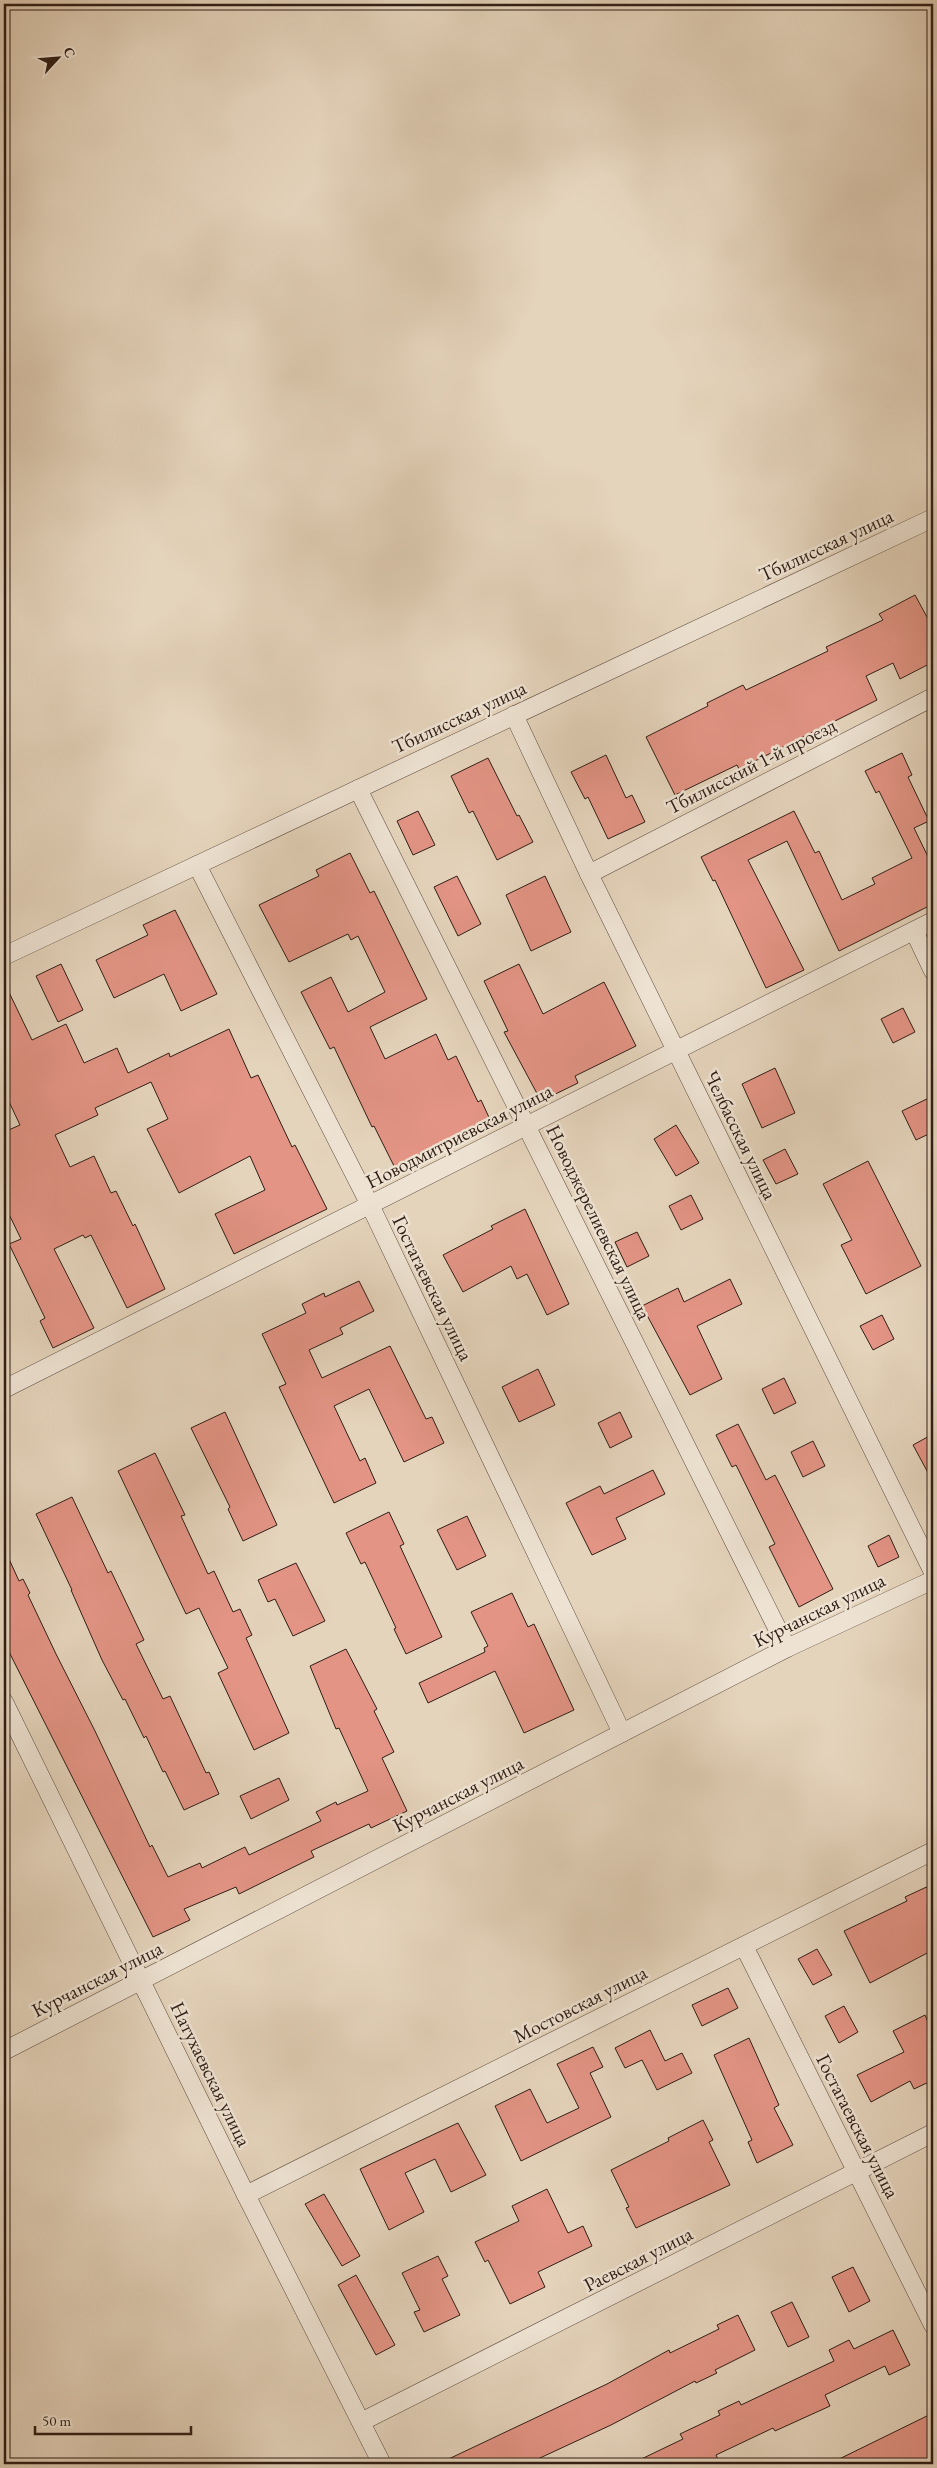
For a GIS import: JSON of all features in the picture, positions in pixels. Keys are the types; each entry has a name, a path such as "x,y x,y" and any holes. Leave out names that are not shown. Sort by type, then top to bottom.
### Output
{"street":[{"name":"Тбилисская улица","path":"4,956 933,518"},
{"name":"Тбилисский 1-й проезд","path":"589,874 933,697"},
{"name":"Челбасская улица","path":"514,715 589,874 933,1572"},
{"name":"Новоджерелиевская улица","path":"358,789 787,1648"},
{"name":"Гостагаевская улица","path":"197,865 370,1205 622,1733"},
{"name":"Новодмитриевская улица","path":"4,1389 933,921"},
{"path":"914,931 933,971"},
{"name":"Курчанская улица","path":"4,2051 787,1648 933,1580"},
{"name":"Натухаевская улица","path":"4,1702 246,2195 382,2464"},
{"name":"Мостовская улица","path":"246,2195 933,1851"},
{"name":"Гостагаевская улица","path":"744,1946 858,2171 933,2325"},
{"name":"Раевская улица","path":"361,2422 933,2133"}],"building":[{"path":"915,595 933,628 933,662 900,679 893,663 866,676 877,700 739,769 737,765 675,795 646,737 708,706 707,703 743,685 746,690 828,651 826,647 883,620 879,614"},
{"path":"902,753 912,775 908,777 929,821 914,828 933,867 933,904 839,951 787,841 748,860 804,970 766,988 715,880 713,881 701,857 794,811 815,853 819,851 842,900 875,884 872,878 912,858 879,791 876,793 865,771"},
{"path":"606,755 626,798 632,795 645,822 608,839 588,797 585,799 571,772"},
{"path":"488,758 517,816 519,815 533,842 497,860 473,811 469,813 451,776"},
{"path":"418,811 435,845 413,855 397,821"},
{"path":"350,853 370,893 374,891 427,999 370,1027 385,1059 436,1034 448,1060 456,1056 478,1102 481,1100 493,1126 397,1172 374,1126 372,1127 334,1047 330,1049 301,992 331,977 348,1012 385,992 358,936 351,940 348,934 289,962 259,905 319,876 316,870"},
{"path":"457,876 481,924 458,936 434,887"},
{"path":"545,876 571,932 531,951 506,895"},
{"path":"175,910 217,994 181,1011 164,974 114,998 96,960 148,935 143,925"},
{"path":"61,964 83,1010 58,1022 36,976"},
{"path":"519,964 543,1014 604,982 636,1046 575,1076 578,1083 541,1101 504,1032 508,1031 484,981"},
{"path":"4,982 32,1040 66,1024 84,1063 117,1048 128,1073 169,1053 170,1057 229,1029 251,1078 258,1075 292,1147 295,1145 327,1209 234,1254 215,1214 265,1190 250,1156 179,1193 147,1129 168,1119 151,1082 95,1108 98,1115 55,1135 70,1167 94,1156 111,1193 116,1191 133,1226 135,1224 165,1289 127,1308 91,1235 85,1238 83,1235 54,1249 94,1328 53,1348 40,1321 45,1318 9,1244 21,1239 4,1204 4,1132 20,1125 4,1091"},
{"path":"903,1008 915,1032 893,1043 881,1019"},
{"path":"775,1068 795,1113 762,1128 742,1084"},
{"path":"933,1096 933,1132 916,1140 902,1111"},
{"path":"676,1125 699,1163 676,1176 654,1139"},
{"path":"785,1149 798,1174 776,1184 763,1160"},
{"path":"868,1161 921,1266 866,1294 841,1245 852,1240 823,1184"},
{"path":"691,1195 703,1219 681,1230 669,1206"},
{"path":"525,1209 569,1304 547,1315 527,1274 517,1279 511,1266 463,1292 443,1255 493,1229 491,1226"},
{"path":"637,1232 649,1256 627,1267 615,1242"},
{"path":"730,1279 742,1304 697,1326 722,1379 690,1395 642,1306 678,1288 684,1302"},
{"path":"359,1281 374,1311 340,1328 343,1334 309,1350 322,1378 390,1346 426,1419 432,1417 444,1443 404,1462 369,1389 334,1406 360,1461 365,1458 376,1483 334,1503 279,1387 286,1384 262,1334 306,1313 302,1304 324,1293 325,1297"},
{"path":"882,1315 894,1339 873,1350 860,1326"},
{"path":"538,1369 555,1405 519,1422 502,1387"},
{"path":"784,1378 796,1403 774,1414 762,1389"},
{"path":"225,1412 277,1525 243,1541 228,1509 230,1507 191,1428"},
{"path":"620,1412 632,1437 610,1448 598,1423"},
{"path":"738,1424 766,1480 775,1475 833,1589 799,1607 769,1547 775,1544 736,1465 732,1467 716,1435"},
{"path":"933,1434 933,1482 913,1445"},
{"path":"813,1441 825,1466 803,1477 791,1452"},
{"path":"155,1453 185,1515 181,1516 208,1574 214,1571 233,1612 240,1609 252,1635 246,1638 289,1733 254,1750 218,1673 228,1668 199,1608 186,1614 118,1471"},
{"path":"653,1470 665,1494 616,1518 626,1539 592,1555 566,1503 600,1486 604,1494"},
{"path":"72,1497 108,1573 111,1571 144,1640 136,1644 163,1699 170,1696 206,1773 209,1772 219,1794 184,1810 146,1736 144,1738 125,1699 123,1700 102,1660 36,1514"},
{"path":"389,1512 404,1544 400,1546 442,1637 406,1654 365,1562 361,1564 346,1533"},
{"path":"467,1516 486,1556 457,1570 437,1530"},
{"path":"889,1535 899,1557 878,1567 868,1546"},
{"path":"4,1548 19,1581 23,1579 30,1593 28,1595 56,1654 150,1847 152,1845 168,1877 200,1863 202,1868 245,1847 249,1855 321,1821 316,1812 336,1802 337,1805 368,1791 339,1728 336,1729 310,1666 346,1649 377,1709 374,1711 394,1752 382,1758 407,1811 371,1828 369,1824 311,1851 314,1857 239,1894 236,1887 184,1909 190,1920 153,1937 4,1642"},
{"path":"296,1563 325,1621 293,1636 275,1599 268,1602 258,1580"},
{"path":"512,1593 528,1627 534,1624 574,1710 524,1733 495,1671 428,1703 419,1683 485,1652 484,1648 488,1646 471,1612"},
{"path":"279,1778 289,1800 251,1819 240,1796"},
{"path":"933,1884 933,1950 870,1983 844,1931 907,1901 905,1897"},
{"path":"817,1949 832,1975 813,1985 798,1959"},
{"path":"728,1988 738,2008 702,2026 692,2005"},
{"path":"844,2006 858,2032 839,2043 825,2016"},
{"path":"925,2015 933,2033 933,2080 914,2089 910,2081 871,2102 857,2075 904,2052 893,2031"},
{"path":"650,2030 665,2061 682,2053 692,2073 657,2090 642,2060 625,2068 615,2048"},
{"path":"749,2038 779,2105 774,2108 793,2145 757,2163 748,2142 752,2140 714,2055"},
{"path":"593,2047 603,2067 590,2073 611,2117 521,2161 495,2106 530,2089 547,2123 579,2108 557,2064"},
{"path":"703,2120 713,2140 709,2142 730,2185 636,2228 626,2208 629,2207 611,2170 669,2141 668,2138"},
{"path":"458,2123 486,2175 451,2192 435,2159 405,2173 424,2212 389,2230 360,2169"},
{"path":"547,2189 568,2233 583,2226 592,2246 538,2272 545,2287 510,2304 488,2260 485,2262 475,2242 519,2221 512,2206"},
{"path":"324,2194 360,2256 342,2266 305,2204"},
{"path":"438,2256 448,2276 442,2279 460,2315 424,2332 414,2312 420,2310 402,2273"},
{"path":"853,2267 870,2301 849,2312 832,2277"},
{"path":"356,2275 395,2345 376,2355 338,2285"},
{"path":"792,2302 809,2337 788,2347 771,2312"},
{"path":"738,2315 755,2350 715,2370 717,2373 696,2383 695,2381 611,2425 527,2464 438,2464 607,2384 669,2350 670,2353 719,2329 717,2325"},
{"path":"893,2330 910,2365 889,2375 885,2366 825,2395 830,2406 775,2431 773,2428 716,2455 718,2459 707,2464 631,2464 683,2439 680,2434 720,2415 718,2411 739,2401 741,2405 834,2361 829,2350 849,2340 854,2349"},
{"path":"933,2413 933,2456 917,2464 829,2464"}]}
